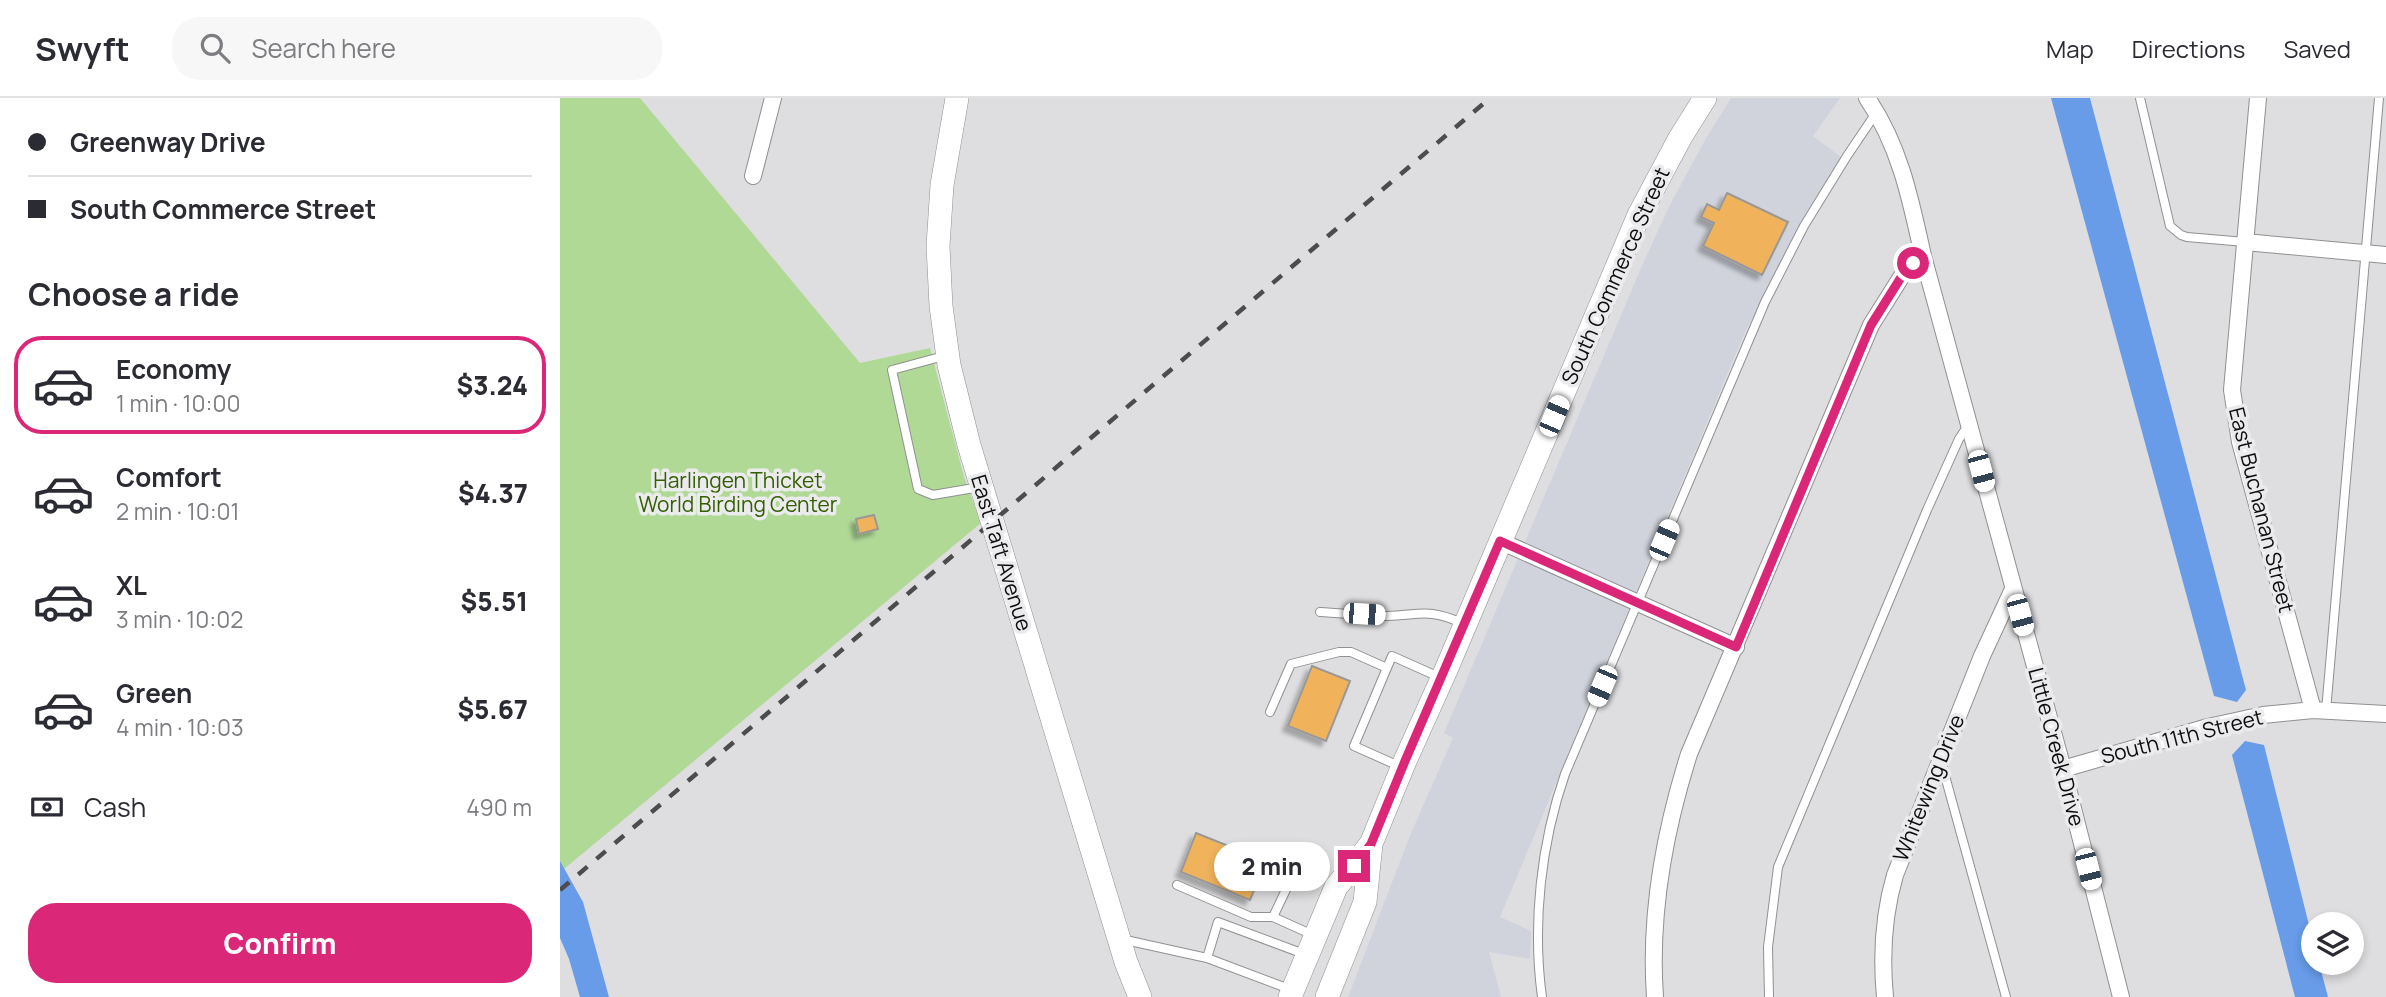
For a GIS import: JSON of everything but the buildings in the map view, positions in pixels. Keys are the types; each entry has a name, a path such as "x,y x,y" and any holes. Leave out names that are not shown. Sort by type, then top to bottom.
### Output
{"main road":[{"name":"East Taft Avenue","path":"957,98 942,185 938,246 947,355 981,487 1119,938 1140,997"},
{"name":"South Commerce Street","path":"1327,997 1365,902 1371,844 1402,767 1639,215 1680,138 1705,98"},
{"name":"South Commerce Street","path":"1291,994 1336,887 1371,844"}],"street":[{"path":"753,176 773,98"},
{"name":"Little Creek Drive","path":"1867,98 1899,162 2063,769 2117,996"},
{"name":"East Buchanan Street","path":"2258,98 2232,390 2240,442 2319,710"},
{"path":"2245,243 2386,255"},
{"path":"1655,997 1655,918 1664,846 1689,754 1871,325 1905,271 1923,257"},
{"path":"1500,541 1736,647"},
{"name":"Whitewing Drive","path":"1885,997 1882,943 1888,899 1940,758 2013,589"},
{"name":"South 11th Street","path":"2063,769 2235,720 2319,710 2386,714"}],"lane":[{"path":"2140,98 2170,226 2187,237 2245,243"},
{"path":"2319,710 2367,254 2379,98"},
{"path":"1542,997 1539,974 1540,907 1548,837 1556,801 1637,602 1765,302 1804,226 1876,113"},
{"path":"947,355 892,370 918,489 933,495 981,487"},
{"path":"1769,997 1768,947 1778,867 1927,510 1959,439 1969,425"},
{"path":"1320,612 1387,616 1421,612 1443,615 1465,625"},
{"path":"1270,712 1291,664 1339,652 1351,652 1387,668"},
{"path":"1402,767 1354,746 1392,656 1442,678"},
{"path":"1940,758 2006,997"},
{"path":"1273,917 1292,877"},
{"path":"1177,886 1251,917 1273,917 1311,946"},
{"path":"1207,958 1219,922 1311,946"},
{"path":"1119,938 1207,958 1291,994"}],"shaded area":[{"path":"1731,98 1840,98 1813,136 1841,157 1801,225 1745,332 1500,917 1531,931 1530,959 1489,952 1501,997 1348,997 1411,833 1453,738 1444,733 1644,261 1671,203"}],"green space":[{"name":"Harlingen Thicket World Birding Center","path":"560,98 640,98 860,363 930,348 964,477 981,523 564,869 560,861"}],"water":[{"path":"2051,98 2090,98 2246,690 2237,702 2214,696"},
{"path":"2245,741 2264,745 2306,912 2301,912 2301,975 2322,975 2328,997 2295,997 2232,755"},
{"path":"560,861 583,902 609,997 580,997 560,938"}],"railway":[{"path":"560,890 1490,98"}],"route":[{"path":"1354,866 1371,844 1500,541 1736,647 1871,325 1905,271 1913,263"}]}
